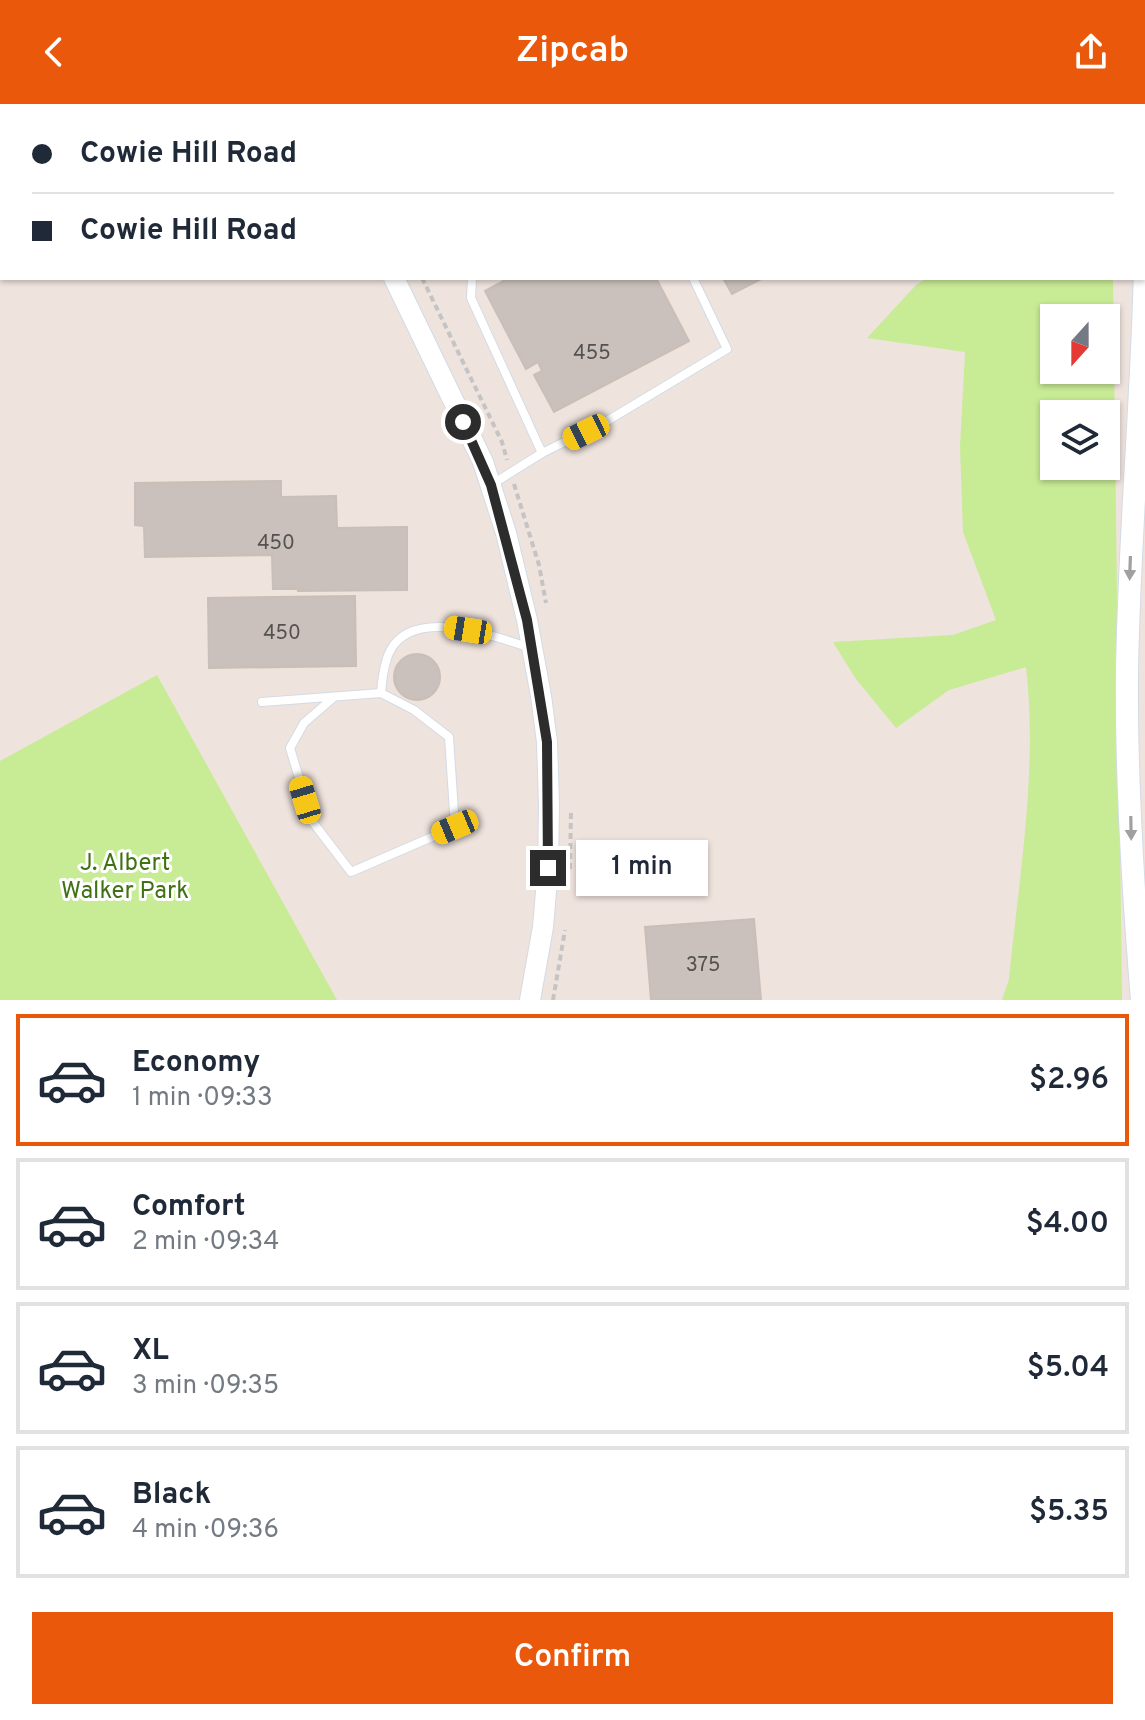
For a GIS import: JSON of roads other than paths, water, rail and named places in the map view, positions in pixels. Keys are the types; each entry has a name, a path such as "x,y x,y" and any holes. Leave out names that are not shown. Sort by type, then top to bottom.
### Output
{"main road":[{"path":"1142,1000 1131,859 1127,675 1132,491 1143,351 1145,280"}],"street":[{"path":"395,280 491,485 527,620 547,742 549,805 543,927 530,1000"}],"lane":[{"path":"472,280 471,298 542,453"},
{"path":"491,485 542,453 607,421 727,349 694,280"},
{"path":"381,693 391,649 402,638 423,628 447,627 489,634 531,648"},
{"path":"262,702 381,693 414,710 449,737 455,827 351,872 312,821 290,748 304,723 333,698"}],"park label":[{"name":"J. Albert Walker Park","path":"125,876"}]}
